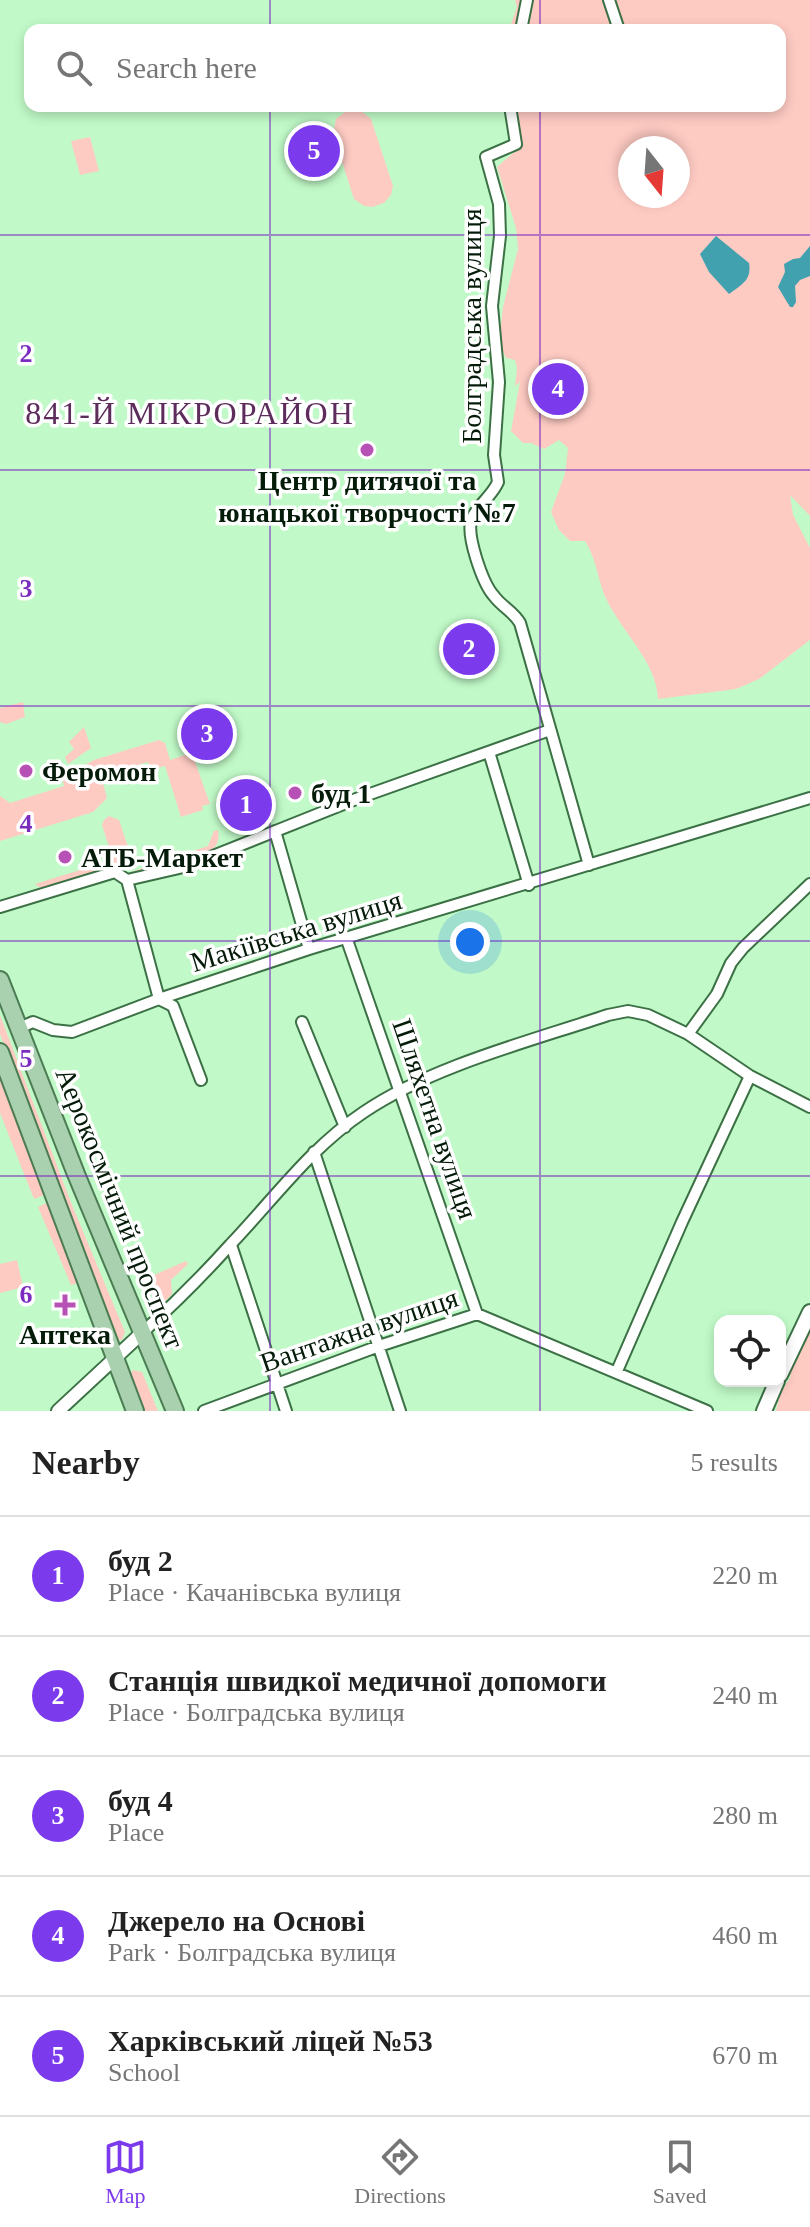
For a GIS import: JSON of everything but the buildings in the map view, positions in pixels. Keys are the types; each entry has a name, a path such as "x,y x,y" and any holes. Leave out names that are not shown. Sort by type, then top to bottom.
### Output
{"main road":[{"name":"Аерокосмічний проспект","path":"0,980 175,1411"},
{"name":"Аерокосмічний проспект","path":"0,1052 135,1411"},
{"path":"786,1362 810,1312"},
{"path":"764,1411 774,1387"}],"street":[{"path":"522,24 527,0"},
{"path":"609,0 617,24"},
{"name":"Болградська вулиця","path":"511,112 516,144 486,157 499,204 500,236 492,306 499,382 494,455 498,482 472,519 470,528 481,573 492,595 515,613 520,623 550,730"},
{"path":"127,880 188,866 550,730 589,865"},
{"path":"489,752 529,885"},
{"name":"Макіївська вулиця","path":"19,1028 33,1022 53,1030 72,1032 309,949 810,798"},
{"path":"275,831 309,949"},
{"path":"0,907 115,872 127,880 159,999 173,1006 201,1080"},
{"path":"688,1034 717,994 731,963 743,948 810,884"},
{"name":"Шляхетна вулиця","path":"347,940 477,1314"},
{"path":"58,1411 231,1245 282,1184 314,1152 399,1091 459,1066 628,1011 648,1015 688,1034 750,1076 810,1107"},
{"path":"302,1022 345,1127"},
{"path":"617,1371 750,1076"},
{"path":"314,1152 400,1411"},
{"path":"231,1245 286,1411"},
{"name":"Вантажна вулиця","path":"204,1411 379,1346 477,1314 707,1411"}],"shaded area":[{"path":"515,0 810,0 810,516 790,495 793,515 810,548 810,640 759,679 736,689 658,699 651,672 604,594 589,547 585,541 570,541 559,530 551,512 565,474 568,448 559,440 544,449 523,443 511,431 520,382 515,386 515,360 506,358 499,343 503,307 518,249 516,228 497,167 518,149 517,112 786,112 786,24 511,24 517,7"},
{"path":"345,112 362,112 371,119 393,186 391,195 384,203 364,206 354,199 333,134 336,119"},
{"path":"90,137 99,171 80,175 71,141"},
{"path":"23,702 25,717 6,724 0,722 0,708"},
{"path":"84,727 91,748 68,764 65,757 74,749 69,742"},
{"path":"159,740 165,743 170,760 188,754 193,756 210,804 202,806 203,810 181,817 165,766 151,770 148,762 101,776 107,798 93,812 0,841 0,796 10,803 64,786 62,777 94,760"},
{"path":"109,816 119,820 131,856 128,866 115,866 102,825"},
{"path":"218,830 217,844 208,853 175,864 131,872 208,846 214,831"},
{"path":"106,862 106,868 101,872 43,890 35,884"},
{"path":"0,1015 72,1205 125,1332 122,1340 117,1340 0,1034"},
{"path":"0,1070 47,1194 34,1199 0,1113"},
{"path":"49,1202 79,1283 71,1285 38,1207"},
{"path":"17,1260 23,1287 0,1293 0,1264"},
{"path":"186,1261 188,1264 171,1280 172,1294 158,1309 145,1279"},
{"path":"810,1327 810,1411 776,1411 780,1394 791,1376 789,1374"},
{"path":"133,1370 142,1372 158,1411 143,1411 129,1376"}],"water":[{"path":"716,236 749,263 747,278 729,294 709,272 700,254"},
{"path":"810,246 810,276 795,286 796,302 790,307 778,287 785,272 784,264 800,258"}],"place":[{"name":"Харківський ліцей №53","path":"314,151"},
{"name":"Джерело на Основі","path":"558,389"},
{"name":"Центр дитячої та юнацької творчості №7","path":"367,450"},
{"name":"Станція швидкої медичної допомоги","path":"469,649"},
{"name":"буд 4","path":"207,734"},
{"name":"Феромон","path":"26,771"},
{"name":"буд 1","path":"295,793"},
{"name":"буд 2","path":"246,805"},
{"name":"АТБ-Маркет","path":"65,857"},
{"name":"Аптека","path":"65,1305"}],"district":[{"name":"841-Й МІКРОРАЙОН","path":"190,413"}]}
